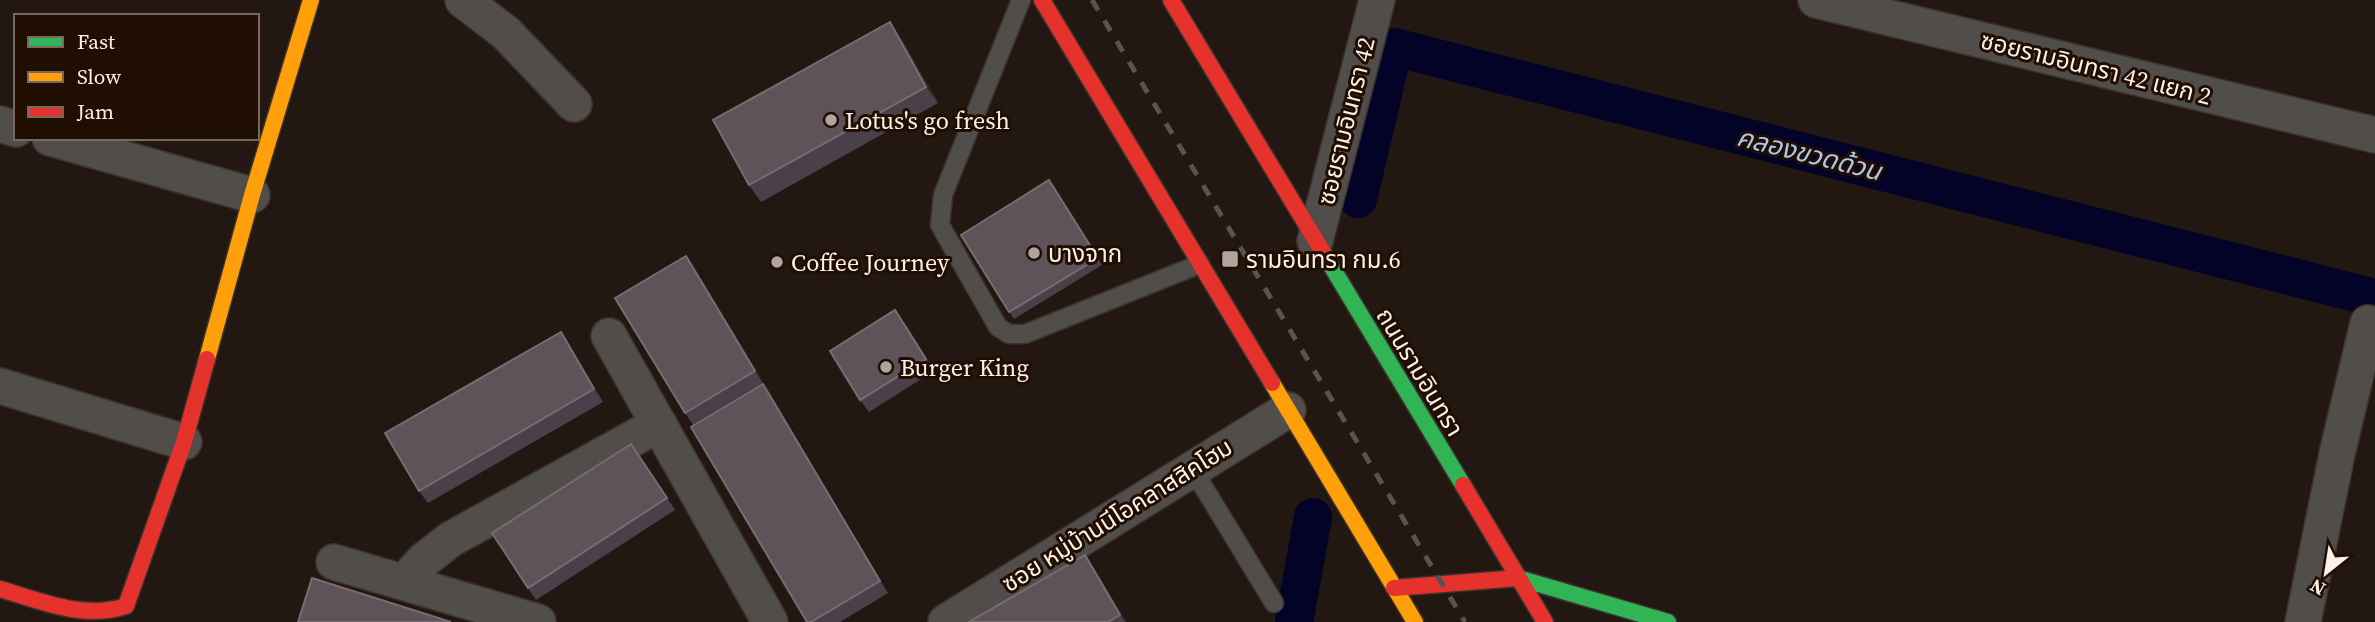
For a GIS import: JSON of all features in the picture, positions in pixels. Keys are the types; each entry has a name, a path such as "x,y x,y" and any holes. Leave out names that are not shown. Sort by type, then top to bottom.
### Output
{"main road":[{"path":"0,589 84,613 115,613 126,606 184,442 252,195 311,0"},
{"path":"1042,0 1415,622"},
{"name":"ถนนรามอินทรา","path":"1171,0 1545,622"},
{"path":"1394,587 1518,578 1668,622"}],"street":[{"path":"463,0 506,33 574,104"},
{"name":"ซอยรามอินทรา 42","path":"1315,241 1377,0"},
{"name":"ซอยรามอินทรา 42 แยก 2","path":"1816,0 2375,135"},
{"path":"57,140 252,195"},
{"path":"2303,622 2337,454 2368,323"},
{"path":"609,337 770,622"},
{"path":"0,386 184,442"},
{"name":"ซอย หมู่บ้านนีโอคลาสสิคโฮม","path":"946,622 1288,410"},
{"path":"404,582 424,560 451,539 659,424"},
{"path":"334,562 538,622"}],"lane":[{"path":"1021,0 943,195 940,214 940,225 998,327 1009,334 1025,334 1200,264"},
{"path":"1192,468 1274,603"}],"building":[{"name":"Lotus's go fresh","path":"890,22 926,87 749,185 713,120"},
{"name":"บางจาก","path":"1049,180 1098,258 1009,312 961,235"},
{"path":"686,256 755,371 685,413 615,298"},
{"name":"Burger King","path":"895,310 926,359 860,400 830,351"},
{"path":"561,332 594,389 419,491 385,433"},
{"path":"763,384 880,581 811,622 807,622 691,427"},
{"path":"631,444 667,498 528,588 492,533"},
{"path":"1085,555 1120,615 1108,622 969,622"},
{"path":"312,578 451,622 298,622"}],"waterway":[{"name":"คลองขวดด้วน","path":"1358,199 1394,47 2375,298"},
{"name":"คลองขวดด้วน","path":"1294,622 1313,517"}],"railway":[{"path":"1092,0 1465,622"}],"traffic: fast":[{"path":"1327,259 1463,485"},
{"path":"1518,578 1668,622"}],"traffic: slow":[{"path":"207,359 252,195 311,0"},
{"path":"1272,383 1415,622"}],"traffic: jam":[{"path":"1042,0 1272,383"},
{"path":"1171,0 1327,259"},
{"path":"0,589 78,610 110,610 126,606 184,442 207,359"},
{"path":"1463,485 1545,622"},
{"path":"1394,588 1518,578"}],"place":[{"name":"Lotus's go fresh","path":"831,120"},
{"name":"บางจาก","path":"1034,253"},
{"name":"รามอินทรา กม.6","path":"1230,259"},
{"name":"Coffee Journey","path":"777,262"},
{"name":"Burger King","path":"886,367"}]}
